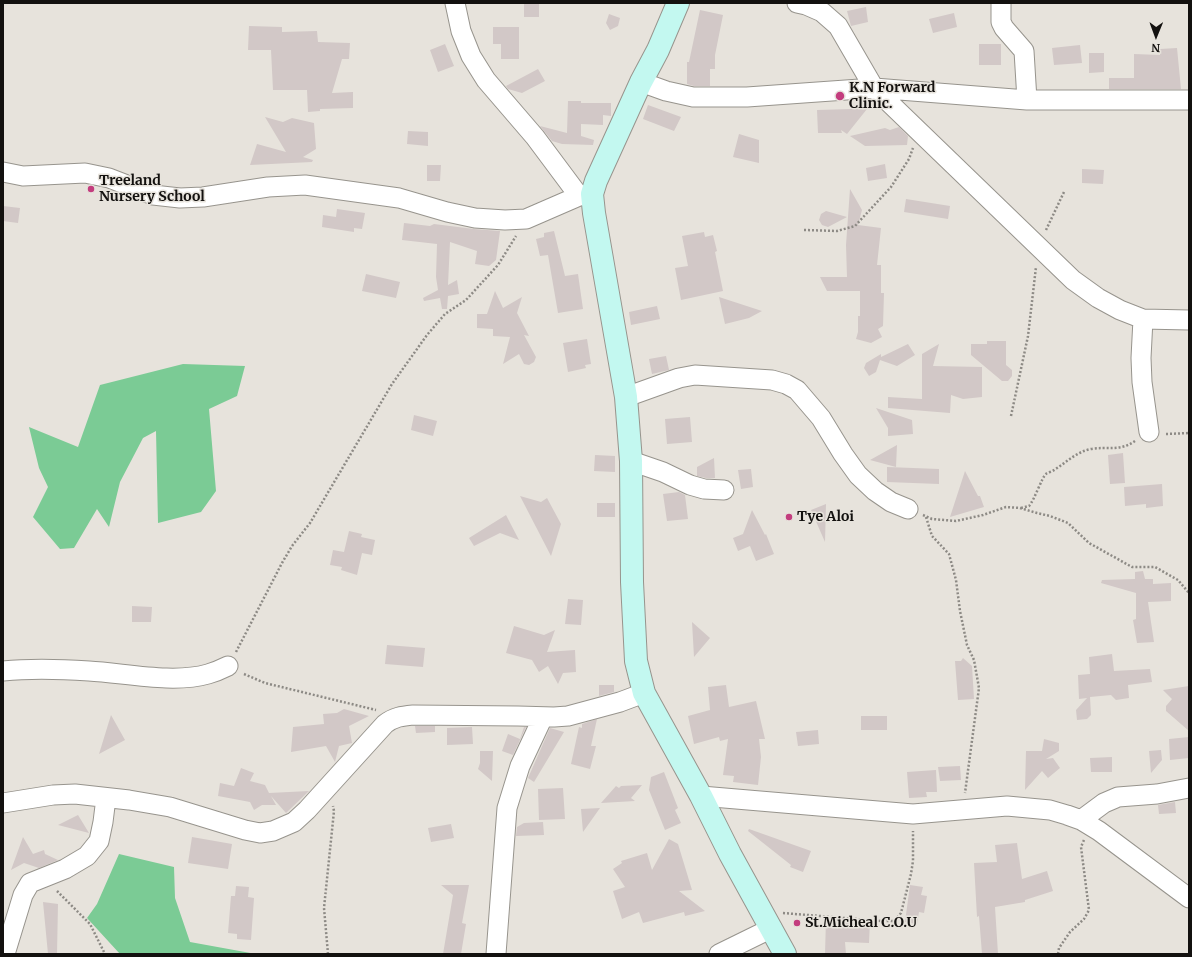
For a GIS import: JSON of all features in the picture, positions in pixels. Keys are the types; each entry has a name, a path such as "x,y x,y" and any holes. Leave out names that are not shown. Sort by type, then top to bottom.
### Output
{"street":[{"path":"455,3 461,31 471,56 486,80 586,195 594,213 626,397 631,461 632,582 636,661 644,693 785,954"},
{"path":"3,172 23,176 85,173 109,178 153,195 180,198 305,185 399,198 446,212 475,218 505,220 526,219 586,195 596,181 641,82 658,50 678,3"},
{"path":"798,3 822,12 838,26 874,88 1073,280 1098,298 1120,310 1143,319 1189,320"},
{"path":"1001,3 1001,22 1004,28 1024,51 1027,100"},
{"path":"641,82 666,91 693,97 747,97 874,88 1027,100 1189,100"},
{"path":"1143,319 1141,358 1142,382 1149,432"},
{"path":"626,397 679,378 695,375 772,380 786,384 797,390 821,418 858,475 875,491 891,502 908,508"},
{"path":"631,461 663,472 690,485 704,489 724,490"},
{"path":"3,671 29,668 172,678 208,674 228,666"},
{"path":"3,803 53,795 75,794 129,800 170,807 245,830 260,833 273,831 294,822 330,786 385,724 400,716 554,718 568,716 620,702 644,693"},
{"path":"496,954 507,808 520,766 542,717"},
{"path":"1085,822 1104,802 1118,797 1157,794 1189,788"},
{"path":"701,796 912,814 1007,806 1050,810 1067,814 1085,822 1189,898"},
{"path":"5,954 23,895 30,883 65,869 87,856 99,841 106,798"},
{"path":"719,954 769,922"}],"path":[{"path":"804,230 836,231 855,226 891,187 909,159 919,130"},
{"path":"1011,416 1028,336 1038,247 1064,192"},
{"path":"400,716 265,683 228,666 282,563 292,546 310,523 392,384 427,335 445,314 466,300 498,264 526,219"},
{"path":"1020,508 1029,506 1033,501 1045,475 1076,454 1092,449 1108,449"},
{"path":"908,508 932,519 956,521 983,516 1006,507 1020,508 1037,514 1050,516 1068,523 1089,543 1132,567 1155,567 1178,580 1189,593"},
{"path":"926,516 932,536 949,554 956,580 966,645 974,660 979,688 962,810"},
{"path":"328,954 324,908 334,811 330,786"},
{"path":"769,922 781,913 881,921 894,920 901,913 913,861 912,814"},
{"path":"1058,954 1059,948 1070,932 1084,919 1089,910 1081,847 1085,822"},
{"path":"43,878 90,924 105,954"}],"green space":[{"path":"183,364 245,366 237,396 209,409 216,491 201,512 158,523 156,431 143,438 120,482 109,527 97,509 74,548 60,549 33,517 48,487 39,468 29,427 78,447 100,385"},
{"path":"119,854 174,867 175,898 190,942 256,954 120,954 87,918 97,904"}],"building":[{"path":"524,3 539,3 539,17 524,17"},
{"path":"866,7 868,22 851,26 847,11"},
{"path":"700,10 723,15 715,55 715,69 710,69 710,86 694,86 687,84 687,62 689,62"},
{"path":"954,13 957,27 933,33 929,19"},
{"path":"609,14 620,18 618,26 610,30 606,23"},
{"path":"249,26 282,27 282,32 317,31 318,42 350,43 349,59 342,59 332,93 353,92 353,108 320,109 320,111 308,112 307,90 273,90 271,50 248,50"},
{"path":"493,27 519,27 519,59 501,59 501,44 493,44"},
{"path":"445,44 454,66 438,72 430,50"},
{"path":"979,44 1001,44 1001,65 979,65"},
{"path":"1080,45 1082,63 1054,65 1052,48"},
{"path":"1177,48 1181,89 1109,89 1109,78 1134,78 1134,54 1160,55 1160,49"},
{"path":"1089,53 1104,53 1104,72 1089,73"},
{"path":"538,69 545,81 522,93 508,89 506,86"},
{"path":"568,101 581,101 581,103 611,103 611,116 603,115 603,125 581,124 581,136 594,140 593,145 562,144 552,141 540,126 567,133"},
{"path":"871,104 847,134 841,130 842,133 818,133 817,110 851,109 853,106"},
{"path":"648,105 681,117 674,131 643,119"},
{"path":"265,117 283,122 292,118 314,123 316,149 303,157 313,160 312,162 250,165 257,144 286,152"},
{"path":"899,127 908,136 907,145 865,146 850,136 885,128 890,130"},
{"path":"408,131 428,132 428,146 407,144"},
{"path":"739,134 759,140 759,163 733,157"},
{"path":"885,164 887,178 868,181 866,168"},
{"path":"427,165 441,165 440,181 427,181"},
{"path":"1082,169 1104,170 1103,184 1082,183"},
{"path":"850,189 862,210 858,225 881,228 877,265 881,265 881,293 884,293 883,326 878,329 882,337 871,343 856,339 858,332 858,316 860,316 860,291 827,291 820,277 847,277 846,245"},
{"path":"906,199 950,206 948,219 904,212"},
{"path":"3,206 20,208 18,223 3,221"},
{"path":"337,209 365,213 362,229 354,228 354,232 322,227 323,215 336,217"},
{"path":"826,211 847,217 828,227 822,225 819,220 821,214"},
{"path":"404,223 430,226 434,224 500,231 496,260 489,266 475,264 477,251 450,242 448,285 457,280 459,294 448,296 447,309 442,309 440,298 424,301 423,298 438,290 436,277 437,244 402,240"},
{"path":"554,231 565,276 578,274 583,309 558,313 548,255 540,256 536,239 544,237 544,233"},
{"path":"704,232 705,237 713,235 723,291 681,300 675,268 688,266 682,236"},
{"path":"366,274 400,282 396,298 362,291"},
{"path":"495,291 503,308 522,297 517,313 529,336 524,335 536,357 534,362 529,365 524,364 519,354 503,364 510,337 493,336 493,329 477,328 477,314 487,314"},
{"path":"719,297 762,311 749,318 725,324"},
{"path":"657,306 660,319 631,325 629,312"},
{"path":"587,339 591,364 585,365 586,368 568,372 563,343"},
{"path":"987,341 1006,341 1006,365 1012,370 1012,376 1008,381 1002,381 971,355 971,344 987,344"},
{"path":"908,344 915,355 897,366 880,360 876,372 869,376 864,368 866,363 881,354 881,357"},
{"path":"939,344 933,366 982,367 982,397 963,399 951,395 950,413 888,408 888,397 922,399 922,354"},
{"path":"666,356 669,370 652,374 649,359"},
{"path":"876,408 912,420 913,434 888,436 888,428"},
{"path":"414,415 437,421 433,436 411,430"},
{"path":"690,417 692,442 667,444 665,419"},
{"path":"897,445 896,467 870,460"},
{"path":"1123,453 1125,483 1110,484 1108,455"},
{"path":"595,455 615,456 615,472 594,471"},
{"path":"714,458 715,478 697,476 697,467"},
{"path":"887,467 939,469 939,484 887,482"},
{"path":"751,469 753,487 741,489 738,470"},
{"path":"965,471 978,496 980,496 984,507 950,517"},
{"path":"1162,484 1163,506 1146,508 1146,504 1125,506 1124,487"},
{"path":"679,492 685,495 688,519 667,521 663,494"},
{"path":"520,496 541,502 547,498 561,524 551,556"},
{"path":"597,503 615,503 615,517 597,517"},
{"path":"826,504 825,542 811,510"},
{"path":"752,510 765,535 766,534 774,554 756,561 750,546 738,551 733,538 743,534"},
{"path":"506,515 519,540 500,533 474,546 469,538"},
{"path":"349,531 362,534 361,537 375,540 372,555 362,553 357,575 341,570 342,567 330,565 333,550 344,552"},
{"path":"1143,571 1145,579 1153,579 1153,584 1171,583 1171,601 1148,602 1154,642 1137,643 1133,620 1136,619 1136,593 1101,583 1102,580 1135,579 1135,572"},
{"path":"568,599 583,600 581,625 565,624"},
{"path":"132,606 152,607 151,622 132,622"},
{"path":"692,622 710,638 694,657"},
{"path":"514,626 544,635 555,630 547,652 575,650 576,672 563,673 558,684 548,666 539,672 532,660 506,653"},
{"path":"387,645 425,648 423,667 385,664"},
{"path":"1112,654 1114,671 1150,669 1152,682 1128,685 1129,698 1116,700 1111,695 1090,697 1091,715 1087,719 1077,720 1076,710 1087,698 1079,699 1078,675 1090,674 1089,657"},
{"path":"963,658 972,666 974,699 958,700 955,661 961,661"},
{"path":"599,685 614,685 614,692 599,696"},
{"path":"726,685 729,707 756,701 765,739 759,739 761,757 758,785 733,782 734,776 723,775 728,739 720,741 719,737 694,744 688,716 710,710 708,687"},
{"path":"1189,686 1189,731 1166,711 1166,706 1172,699 1163,690"},
{"path":"344,709 369,716 349,726 352,743 339,746 335,762 326,746 291,752 293,727 324,724 323,714 337,713"},
{"path":"111,715 125,740 99,754"},
{"path":"861,716 887,716 887,730 861,730"},
{"path":"597,719 591,746 596,746 590,769 571,764 579,727 582,728 582,724"},
{"path":"415,726 435,726 435,732 416,733"},
{"path":"472,727 473,744 447,745 447,728"},
{"path":"524,727 526,727 513,755 502,751 508,734 520,739"},
{"path":"550,728 564,732 534,782 528,778"},
{"path":"818,730 819,744 798,746 796,732"},
{"path":"1189,737 1189,758 1170,760 1169,739"},
{"path":"1044,739 1059,743 1059,751 1046,759 1053,758 1060,768 1048,778 1042,771 1025,790 1026,751 1042,751"},
{"path":"1161,750 1162,760 1151,773 1149,751"},
{"path":"480,751 493,751 492,781 478,769 480,763"},
{"path":"1112,757 1112,772 1091,772 1090,758"},
{"path":"960,766 961,780 940,781 938,767"},
{"path":"241,768 254,773 250,781 265,785 269,793 309,791 286,813 271,796 276,805 262,805 254,810 250,802 218,796 220,783 234,786"},
{"path":"936,770 937,792 926,792 927,797 909,798 907,772"},
{"path":"664,772 678,808 675,810 681,823 665,830 649,790 651,777"},
{"path":"642,785 631,798 635,801 601,803 616,786 619,788 621,786"},
{"path":"563,788 565,819 539,820 538,789"},
{"path":"1175,802 1176,813 1159,814 1158,805"},
{"path":"600,808 583,832 581,809"},
{"path":"78,815 89,833 58,825"},
{"path":"543,822 544,835 516,836 517,827 524,823"},
{"path":"451,824 454,838 431,842 428,828"},
{"path":"749,829 811,851 803,872 790,867 791,865 748,831"},
{"path":"23,837 33,854 44,850 45,854 58,860 39,868 24,863 11,870"},
{"path":"192,837 232,844 228,869 188,863"},
{"path":"669,839 678,844 692,890 679,891 705,911 685,916 684,912 643,923 639,912 622,919 613,891 625,887 613,869 622,863 621,861 647,853 652,870"},
{"path":"1017,843 1022,879 1047,871 1053,891 1025,900 1025,902 995,907 998,954 982,954 979,916 977,917 974,863 997,862 995,845"},
{"path":"441,885 469,885 462,923 466,924 461,954 443,954 453,895"},
{"path":"910,885 923,887 921,895 927,896 924,913 919,912 917,924 905,922"},
{"path":"236,886 249,887 248,897 254,898 251,940 237,939 237,934 228,933 231,896 235,896"},
{"path":"43,902 58,904 57,954 48,954"},
{"path":"826,919 870,921 869,943 845,942 846,954 825,954"}],"place":[{"name":"K.N Forward Clinic.","path":"840,96"},
{"name":"Treeland Nursery School","path":"91,189"},
{"name":"Tye Aloi","path":"789,517"},
{"name":"St.Micheal C.O.U","path":"797,923"}]}
